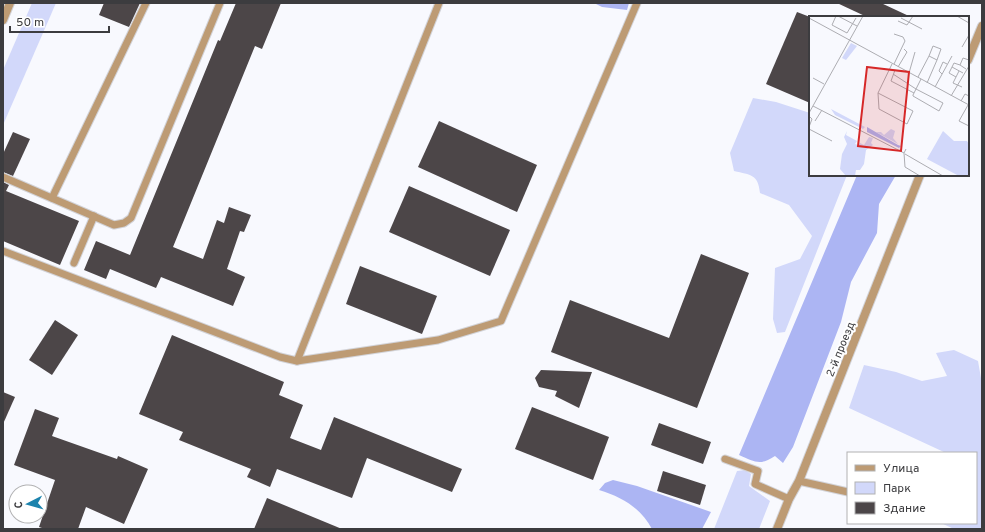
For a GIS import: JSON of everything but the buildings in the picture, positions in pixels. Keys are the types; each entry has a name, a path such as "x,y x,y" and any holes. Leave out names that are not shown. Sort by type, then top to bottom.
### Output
{"street":[{"path":"3,20 7,5"},
{"path":"969,58 982,26"},
{"name":"2-й проезд","path":"777,529 789,499 799,481 920,176"}],"lane":[{"path":"52,198 146,3"},
{"path":"3,177 114,225 124,223 131,218 220,3"},
{"path":"297,361 439,3"},
{"path":"3,251 280,357 297,361 438,340 501,321 637,3"},
{"path":"74,263 94,216"},
{"path":"725,459 758,470 755,484 789,499"},
{"path":"799,481 847,492"}],"green space":[{"path":"32,3 56,3 3,125 3,70"},
{"path":"753,98 776,102 809,113 809,176 847,176 785,332 777,333 773,319 775,268 800,259 812,236 789,205 760,193 757,182 753,176 734,171 730,153"},
{"path":"954,350 978,361 982,384 982,529 954,529 943,524 977,524 977,452 944,452 849,408 864,365 896,372 922,381 947,376 936,353"},
{"path":"745,470 751,474 749,486 770,501 759,529 714,529 737,471"}],"shaded area":[{"path":"594,3 629,3 627,10 602,7"},
{"path":"857,176 895,176 879,204 877,233 851,282 841,322 793,447 783,463 775,456 765,461 757,462 739,455"},
{"path":"613,480 637,486 711,512 702,529 652,529 642,515 630,504 599,490 605,483"}]}
